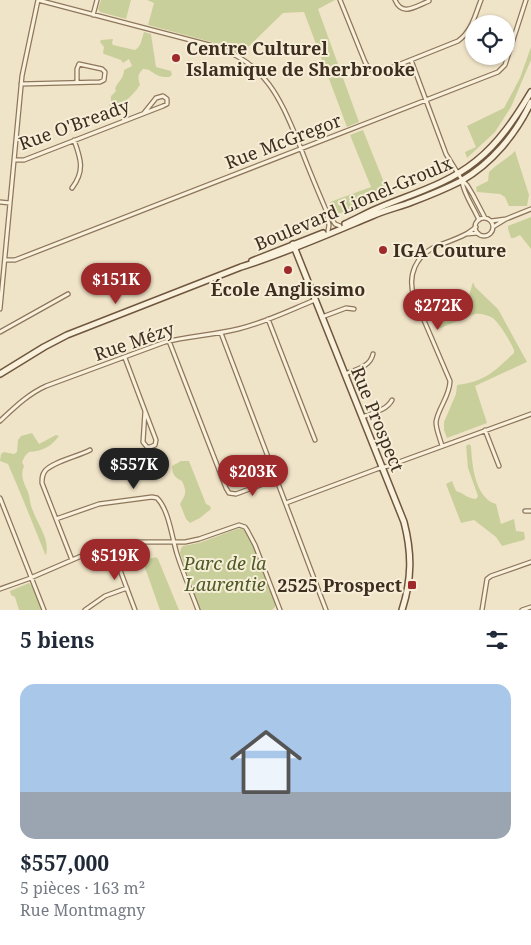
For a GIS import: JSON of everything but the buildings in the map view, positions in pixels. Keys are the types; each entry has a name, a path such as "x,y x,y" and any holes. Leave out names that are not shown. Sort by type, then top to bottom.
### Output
{"main road":[{"name":"Boulevard Lionel-Groulx","path":"2,373 67,335 241,266 262,260 458,174 477,161 499,139 531,92"},
{"name":"Boulevard Lionel-Groulx","path":"294,246 375,214 428,196 462,180 485,163 502,147 513,133 531,102"},
{"name":"Rue Prospect","path":"294,246 404,522 409,549 410,577 402,610"}],"street":[{"path":"0,309 21,84 38,0 217,48 244,61 262,76 279,99 326,210 329,223 328,231"},
{"path":"93,15 97,0"},
{"path":"340,0 367,66 374,71 383,71 458,41 470,29 481,0"},
{"path":"395,0 399,7 404,10 429,1"},
{"name":"Rue McGregor","path":"5,260 15,260 498,72 505,65 526,0"},
{"path":"411,60 446,154 467,185 484,218 491,221 506,219"},
{"path":"21,84 77,82 102,81 105,78 105,72 102,68 79,64 77,82"},
{"name":"Rue O'Bready","path":"14,160 24,160 165,106 167,99 163,96 159,97 144,113"},
{"path":"72,188 79,178 81,163 74,140"},
{"path":"462,180 462,187 479,220"},
{"path":"0,202 10,203"},
{"path":"493,227 506,219 531,209"},
{"path":"326,210 335,224 340,226"},
{"path":"442,446 436,422 448,392 450,381 414,297 411,279 416,263 427,252 436,246 466,234 476,227 479,220 484,218"},
{"path":"466,234 478,233 487,235 491,233 493,227 491,221"},
{"path":"476,227 478,233"},
{"path":"0,332 68,294"},
{"name":"Rue Mézy","path":"0,421 27,396 39,389 170,341 241,328 315,300"},
{"path":"322,317 346,308 354,309"},
{"path":"268,319 315,440"},
{"path":"221,333 326,610"},
{"path":"170,341 229,493 236,494 277,479"},
{"path":"345,374 367,365 373,354"},
{"path":"124,358 145,411 156,440 155,445 150,447 145,446 143,442 145,411"},
{"path":"362,417 386,408 392,400"},
{"path":"286,503 531,414"},
{"path":"486,430 499,466"},
{"path":"72,560 42,483 42,478 44,472 53,465 90,450"},
{"path":"56,519 99,504 155,497 162,504 172,531 176,552 198,610"},
{"path":"0,498 44,610"},
{"path":"525,511 531,511"},
{"path":"0,589 111,546 130,542 191,541 236,525 242,526 247,530 256,546 280,610"},
{"path":"111,546 135,610"},
{"path":"482,610 487,579 489,577 531,562"},
{"path":"84,610 105,596 127,588"},
{"path":"522,610 531,606"}],"green space":[{"path":"101,0 131,0 126,19 100,12 98,9"},
{"path":"147,0 335,0 318,9 359,122 347,127 304,12 283,13 240,55 215,43 148,25 154,3"},
{"path":"144,32 151,34 156,67 171,71 172,75 161,77 149,70 143,69 138,78 140,85 137,89 127,100 111,109 109,105 111,96 116,91 115,89 123,76 124,70 132,66 129,59 123,63 121,60 104,54 104,47 100,42 101,40 113,39 113,45 135,50 140,45"},
{"path":"531,47 531,60 511,107 495,132 467,158 465,152 476,147 467,126 504,108 520,78"},
{"path":"363,130 389,195 335,215 330,202 371,187 350,135"},
{"path":"515,151 529,195 527,206 509,206 505,197 500,194 477,192 476,187 488,181 489,172"},
{"path":"531,217 531,249 520,235 511,238 508,226"},
{"path":"473,282 475,287 498,309 527,362 475,386 487,423 447,438 444,422 456,394 457,385 475,381 488,375 514,353 501,327 491,317 475,314 438,329 438,322 458,311 465,304"},
{"path":"32,433 39,444 56,435 59,436 46,448 29,452 22,462 24,466 23,479 32,509 45,538 46,555 8,464 0,461 1,454 4,452 14,454 17,452 18,440 21,436"},
{"path":"469,444 471,446 475,475 483,495 496,504 501,524 514,519 516,531 524,532 524,540 502,546 496,537 474,520 461,523 446,484 452,481 456,491 467,497 476,499 478,496 468,468 466,446"},
{"path":"181,461 189,461 206,504 211,509 190,523 186,519 180,504 185,495 185,488 182,481 174,475 172,469 172,466"},
{"name":"Parc de la Laurentie","path":"241,528 256,551 275,602 275,607 272,610 200,610 180,553 181,548"},
{"path":"156,557 179,610 160,610 143,562"},
{"path":"29,583 33,587 42,610 19,610 15,597 11,595 10,591"}],"place":[{"name":"Centre Culturel Islamique de Sherbrooke","path":"176,58"},
{"name":"IGA Couture","path":"383,250"},
{"name":"École Anglissimo","path":"288,270"},
{"name":"2525 Prospect","path":"412,585"}]}
